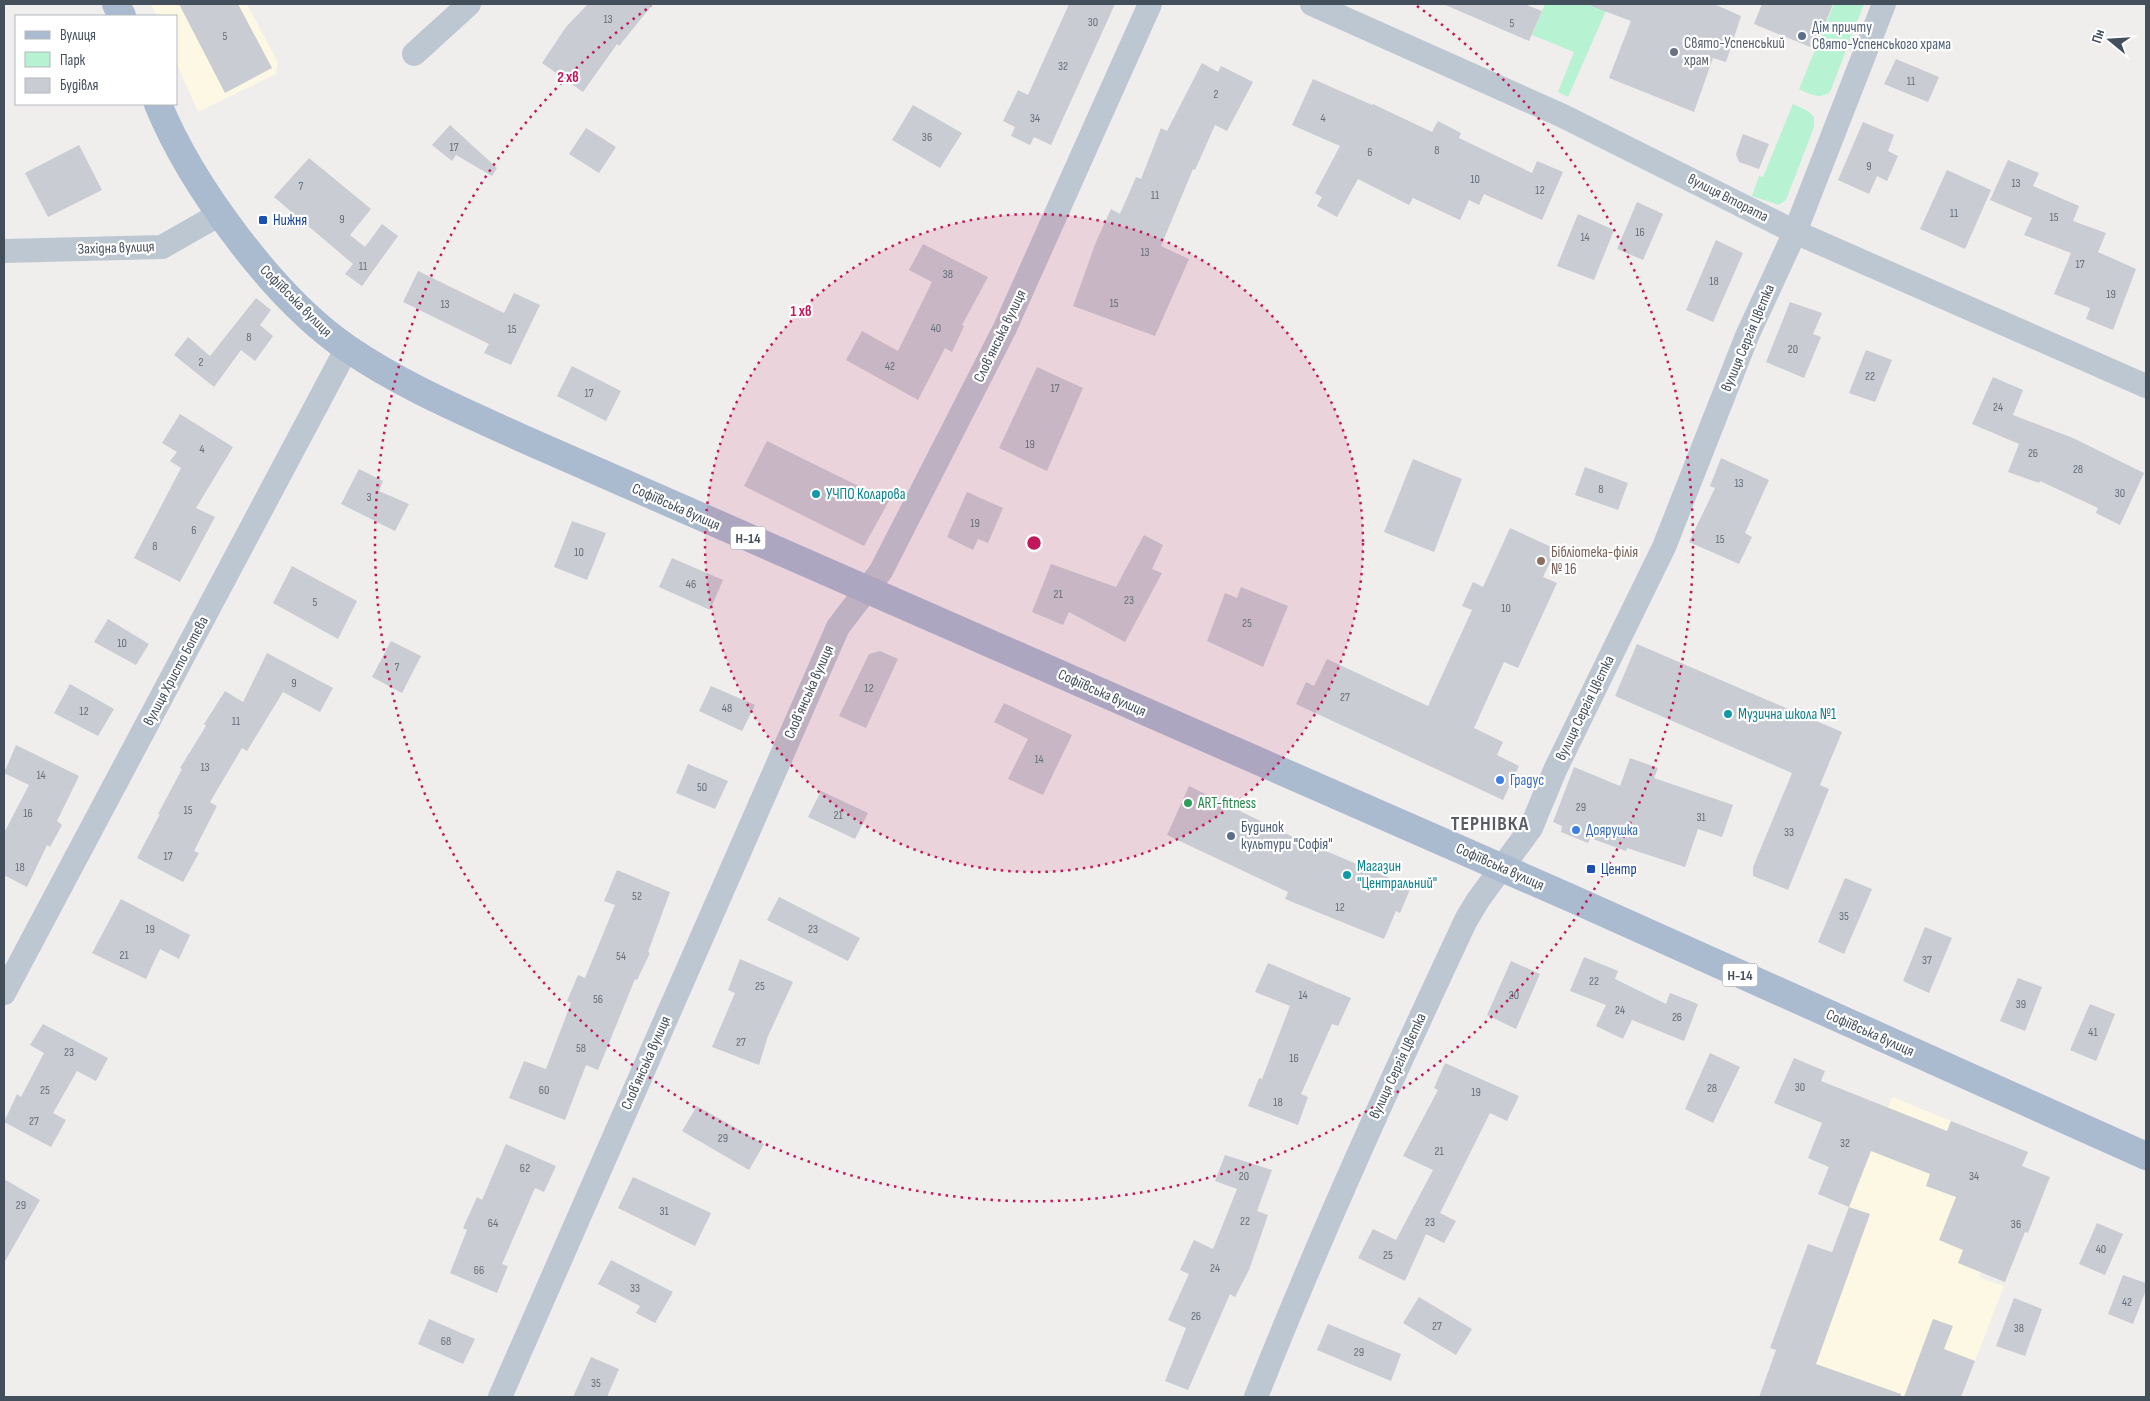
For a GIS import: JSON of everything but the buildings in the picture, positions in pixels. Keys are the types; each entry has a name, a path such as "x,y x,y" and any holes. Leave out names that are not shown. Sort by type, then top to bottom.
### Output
{"main road":[{"name":"Софіївська вулиця","path":"158,105 169,130 220,214 259,264 315,324 347,348 406,384 526,440 1501,868 2146,1156"}],"street":[{"path":"414,54 469,4"},
{"name":"Словʼянська вулиця","path":"500,1397 838,627 881,571 1004,328 1150,4"},
{"name":"вулиця Втората","path":"1312,4 1563,116 1795,232 2146,386"},
{"name":"вулиця Сергія Цвєтка","path":"1256,1397 1296,1297 1367,1131 1466,920 1531,828 1555,770 1664,547 1747,336 1795,232 1884,4"},
{"name":"Західна вулиця","path":"4,251 162,247 220,214"},
{"name":"вулиця Христо Ботєва","path":"4,993 347,348"}],"shaded area":[{"path":"151,4 247,4 278,63 276,74 198,112 178,67 178,15 156,15"},
{"path":"1892,1097 1951,1121 1926,1185 2003,1216 1979,1277 2004,1286 1961,1397 1759,1397 1776,1350 1770,1348 1808,1244 1832,1252"}],"green space":[{"path":"1545,4 1609,4 1568,97 1558,92 1574,52 1532,35"},
{"path":"1834,4 1864,4 1830,92 1818,96 1799,89"},
{"path":"1793,104 1808,111 1814,117 1814,127 1786,200 1779,205 1752,196 1759,176 1763,177"}],"place":[{"name":"Дім причту Свято-Успенського храма","path":"1802,36"},
{"name":"Свято-Успенський храм","path":"1674,52"},
{"name":"Нижня","path":"263,220"},
{"name":"УЧПО Коларова","path":"816,494"},
{"name":"Бібліотека-філія № 16","path":"1541,561"},
{"name":"Музична школа №1","path":"1728,714"},
{"name":"Градус","path":"1500,780"},
{"name":"ART-fitness","path":"1188,803"},
{"name":"Доярушка","path":"1576,830"},
{"name":"Будинок культури \"Софія\"","path":"1231,836"},
{"name":"Центр","path":"1591,869"},
{"name":"Магазин \"Центральний\"","path":"1347,875"}],"district":[{"name":"ТЕРНІВКА","path":"1490,824"}]}
